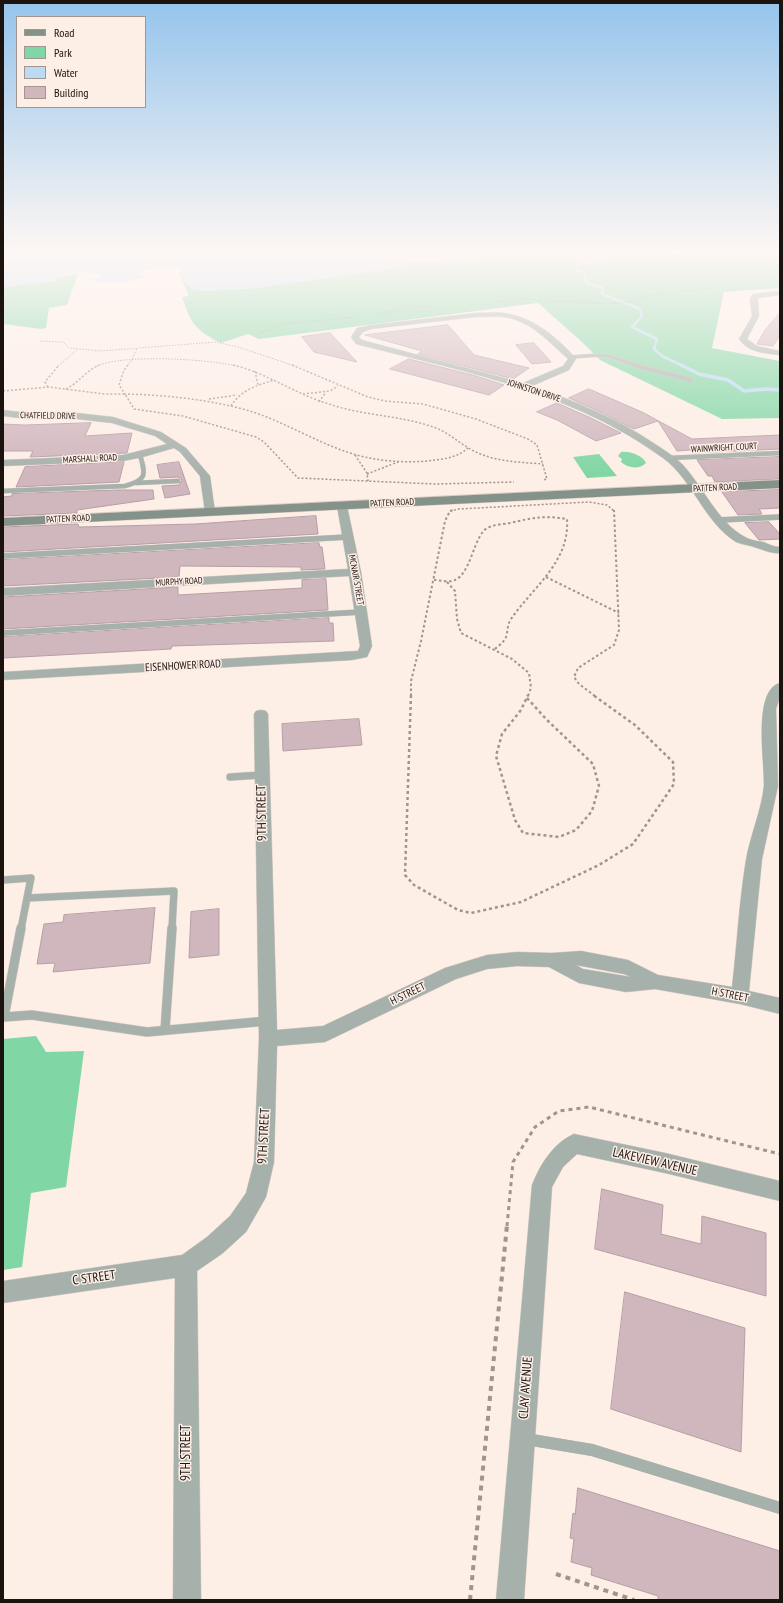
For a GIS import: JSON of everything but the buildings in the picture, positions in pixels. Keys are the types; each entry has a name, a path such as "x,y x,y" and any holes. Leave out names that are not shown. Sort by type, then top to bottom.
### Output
{"street":[{"name":"JOHNSTON DRIVE","path":"373,327 357,333 355,337 359,342 524,386 582,407 607,419 669,458 685,474 720,520 740,539 780,550"},
{"name":"JOHNSTON DRIVE","path":"535,327 541,330 571,357"},
{"path":"751,327 743,339 745,343 754,348 780,353"},
{"path":"524,386 566,368 572,359 571,357"},
{"name":"CHATFIELD DRIVE","path":"3,413 28,416 68,415 113,420 158,434 183,450 205,476 210,512"},
{"name":"MARSHALL ROAD","path":"3,463 123,458 140,455 174,445"},
{"name":"PATTEN ROAD","path":"3,522 780,484"},
{"name":"MCNAIR STREET","path":"342,506 362,612 366,646 363,654"},
{"name":"MURPHY ROAD","path":"3,592 355,572"},
{"name":"EISENHOWER ROAD","path":"3,676 352,656 363,654"},
{"path":"740,996 754,859 771,786 769,709 775,692 780,687"},
{"name":"9TH STREET","path":"187,1600 186,1265 215,1245 238,1224 255,1197 264,1162 267,1030 261,714"},
{"name":"H STREET","path":"267,1030 325,1034 451,972 487,962 517,959 552,960 579,976 626,985 655,982 740,996 780,1006"},
{"name":"LAKEVIEW AVENUE","path":"546,1178 556,1160 574,1144 665,1163 780,1192"},
{"name":"CLAY AVENUE","path":"510,1600 542,1185 546,1178"},
{"name":"C STREET","path":"3,1292 186,1265"}],"lane":[{"path":"571,357 599,355 609,356 629,364 691,380"},
{"name":"WAINWRIGHT COURT","path":"669,458 780,453"},
{"path":"136,483 143,477 145,471 140,455"},
{"path":"3,491 125,486 136,483 178,481"},
{"path":"720,520 780,517"},
{"path":"3,556 348,537"},
{"path":"3,633 362,612"},
{"path":"230,777 261,775"},
{"path":"3,880 32,878 4,1016 32,1015 146,1032 164,1030 267,1030"},
{"path":"27,898 174,891 164,1030"},
{"path":"522,1438 592,1450 780,1508"}],"path":[{"path":"40,341 63,342 69,348 77,350 101,351 216,342 244,349 308,372 368,398 423,404 476,419 528,439 537,445 547,478 546,480 538,481"},
{"path":"137,348 132,360 124,370 119,385 134,409 183,416 256,437 264,442 298,478 435,484 515,482"},
{"path":"49,387 45,382 60,364 77,350"},
{"path":"64,389 78,383 86,372 99,365 112,361 132,360 205,362 228,365 254,371 319,402 362,413 414,421 435,427 453,436 468,448 486,457 543,464"},
{"path":"254,371 258,385"},
{"path":"231,406 239,395 258,385 275,380"},
{"path":"302,394 326,392 339,386"},
{"path":"3,391 49,387 104,394 156,395 204,400 262,414 338,449 355,455 398,461 426,461 463,455 468,448"},
{"path":"319,402 326,392"},
{"path":"204,400 239,395"},
{"path":"355,455 367,474 368,481"},
{"path":"367,474 398,461"},
{"path":"589,502 607,505 614,510 619,613 619,630 614,645 578,668 574,677 579,684 635,725 673,762 674,784 633,844 599,864 521,902 471,913 458,910 414,885 405,875 411,681 434,580 445,521 450,511 490,506 589,502"},
{"path":"434,580 447,582 454,581 462,576 482,532 493,525 532,517 556,517 567,519 570,528 566,545 546,577 508,623 505,639 493,650"},
{"path":"546,577 619,613"},
{"path":"447,582 455,591 457,619 460,633 512,659 529,673 531,688 526,698 521,710 502,734 496,756 515,820 523,833 559,837 576,830 592,811 599,786 594,764 526,698"},
{"path":"556,1574 634,1600"}],"green space":[{"path":"24,327 46,327 41,329"},
{"path":"197,327 353,327 259,339 248,334 221,343"},
{"path":"565,327 717,327 712,348 780,361 780,418 722,419 600,360"},
{"path":"621,452 635,454 642,458 646,463 640,467 627,466 621,462 622,459 618,456"},
{"path":"599,454 617,476 587,478 573,457"},
{"path":"36,1036 46,1052 84,1051 66,1187 31,1193 22,1267 3,1270 3,1039"}],"waterway":[{"path":"632,327 657,339 654,349 662,356 683,366"},
{"path":"683,366 699,374 728,380 744,391 766,389 780,390"}]}
